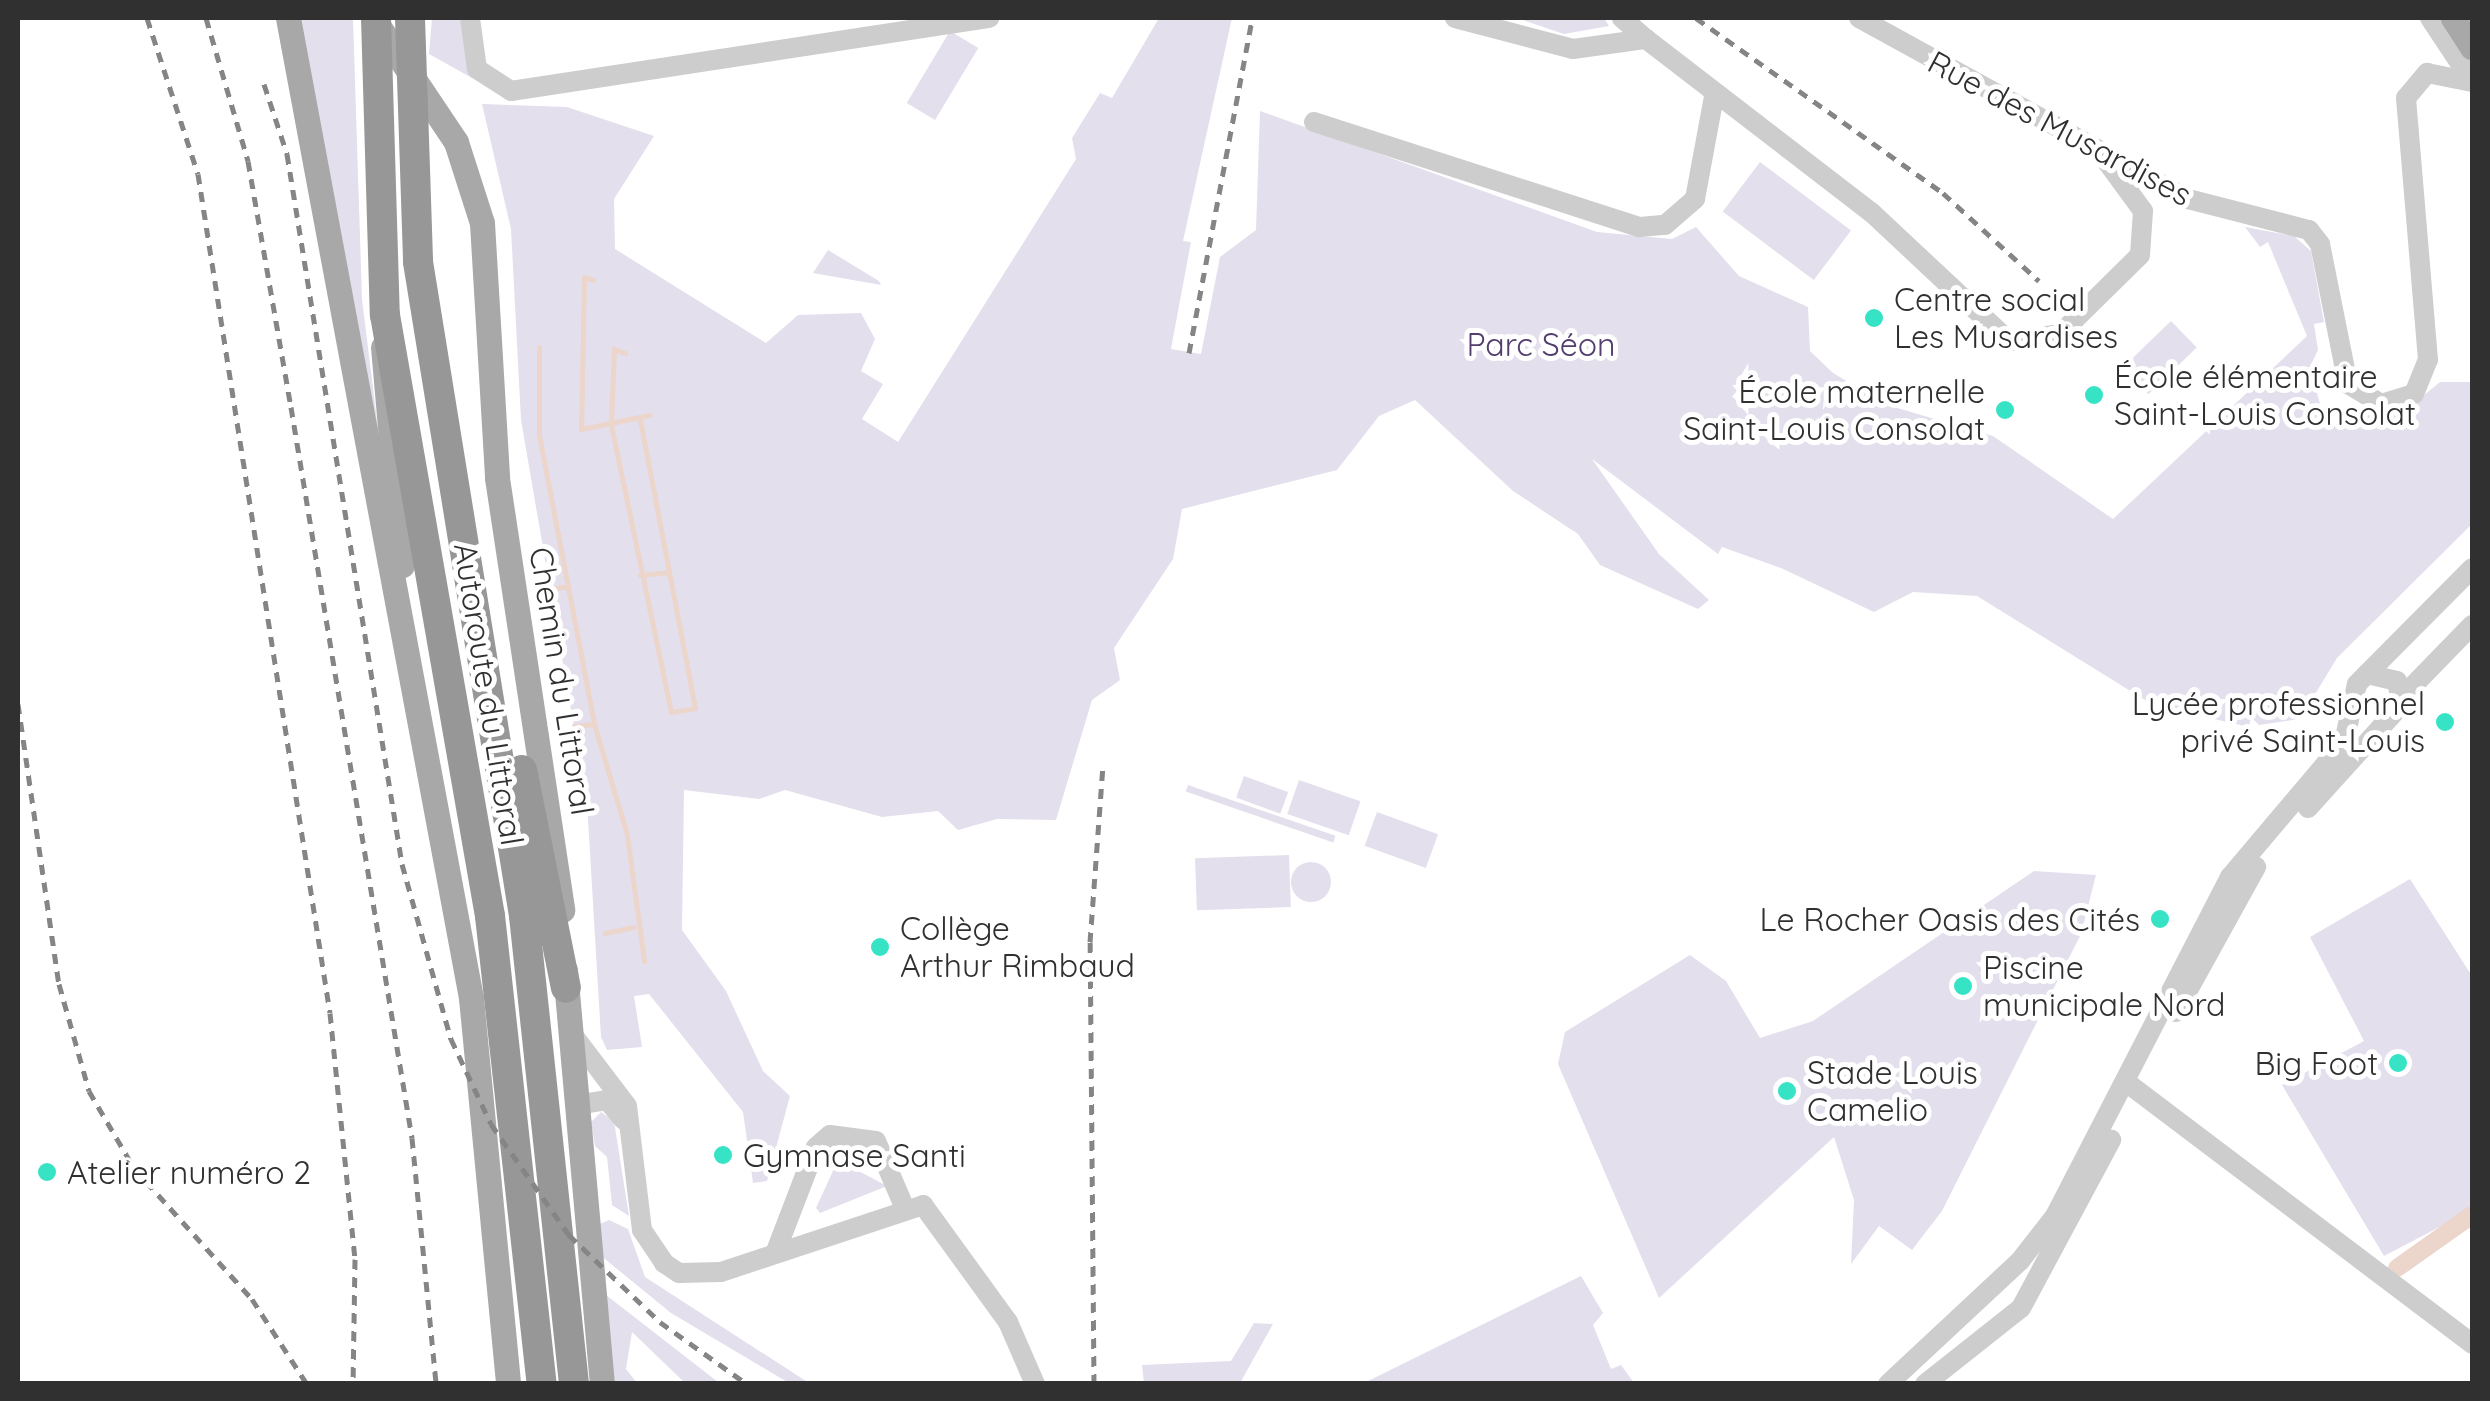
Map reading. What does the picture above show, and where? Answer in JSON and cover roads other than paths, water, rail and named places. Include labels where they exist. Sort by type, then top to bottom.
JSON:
[{"type":"highway","name":"Autoroute du Littoral","points":[[374,18],[385,315],[493,933],[542,1384]]},
{"type":"highway","name":"Autoroute du Littoral","points":[[410,18],[408,100],[418,262],[533,984],[574,1384]]},
{"type":"highway","points":[[467,568],[496,634],[566,988]]},
{"type":"main road","points":[[288,18],[364,457],[407,620]]},
{"type":"main road","name":"Chemin du Littoral","points":[[374,18],[456,142],[482,223],[496,478],[558,864],[568,1029],[602,1384]]},
{"type":"main road","points":[[2454,18],[2472,47]]},
{"type":"main road","points":[[385,315],[380,384],[407,620],[471,998],[508,1384]]},
{"type":"street","points":[[470,18],[477,68],[511,91],[989,18]]},
{"type":"street","points":[[1455,18],[1573,48],[1646,39]]},
{"type":"street","points":[[1622,18],[1714,96],[1871,212],[2009,341],[2060,334],[2140,255],[2143,212],[2096,148]]},
{"type":"street","name":"Rue des Musardises","points":[[1859,18],[2188,200],[2316,235],[2348,384],[2392,404],[2414,394],[2428,360],[2404,107],[2426,73],[2472,82]]},
{"type":"street","points":[[2430,18],[2472,82]]},
{"type":"street","points":[[1314,122],[1640,227],[1665,225],[1696,200],[1714,96]]},
{"type":"street","points":[[1925,1384],[2002,1324],[2048,1270],[2230,877],[2336,754],[2368,674],[2472,568]]},
{"type":"street","points":[[1888,1384],[1980,1298],[2054,1216],[2244,881],[2388,718],[2402,696],[2472,625]]},
{"type":"street","points":[[2368,674],[2391,676],[2402,696]]},
{"type":"street","points":[[2354,701],[2367,718],[2388,718]]},
{"type":"street","points":[[568,1029],[624,1099],[642,1230],[664,1263],[702,1275],[902,1204],[930,1210],[1008,1322],[1035,1384]]},
{"type":"street","points":[[2131,1085],[2472,1344]]},
{"type":"street","points":[[576,1105],[613,1104],[631,1135]]},
{"type":"street","points":[[776,1251],[816,1147],[830,1135],[876,1141],[902,1204]]},
{"type":"street","points":[[1980,1298],[2007,1301],[2002,1324]]},
{"type":"street","points":[[1980,1298],[2002,1324]]},
{"type":"waterway","points":[[593,280],[584,277],[581,429],[650,415]]},
{"type":"waterway","points":[[539,347],[539,435],[594,724],[627,835],[644,961]]},
{"type":"waterway","points":[[625,353],[614,349],[611,425],[671,712],[695,708],[640,420]]},
{"type":"waterway","points":[[640,575],[667,572]]},
{"type":"waterway","points":[[550,589],[568,586]]},
{"type":"waterway","points":[[574,726],[594,724]]},
{"type":"waterway","points":[[605,933],[633,927]]},
{"type":"waterway","points":[[2397,1268],[2472,1215]]},
{"type":"railway","points":[[147,18],[198,174],[330,1013],[355,1259],[353,1384]]},
{"type":"railway","points":[[206,18],[248,161],[291,407],[412,1138],[436,1384]]},
{"type":"railway","points":[[1189,353],[1252,18]]},
{"type":"railway","points":[[1696,18],[1943,193],[2039,281]]},
{"type":"railway","points":[[264,84],[287,154],[402,864],[451,1039],[491,1124],[569,1235],[660,1322],[747,1384]]},
{"type":"railway","points":[[18,704],[59,984],[89,1091],[134,1168],[252,1299],[307,1384]]},
{"type":"railway","points":[[1094,1384],[1090,942],[1103,766]]},
{"type":"place","name":"Centre social Les Musardises","points":[[1874,318]]},
{"type":"place","name":"École élémentaire Saint-Louis Consolat","points":[[2094,395]]},
{"type":"place","name":"École maternelle Saint-Louis Consolat","points":[[2005,410]]},
{"type":"place","name":"Lycée professionnel privé Saint-Louis","points":[[2445,722]]},
{"type":"place","name":"Le Rocher Oasis des Cités","points":[[2160,919]]},
{"type":"place","name":"Collège Arthur Rimbaud","points":[[880,947]]},
{"type":"place","name":"Piscine municipale Nord","points":[[1963,986]]},
{"type":"place","name":"Big Foot","points":[[2398,1063]]},
{"type":"place","name":"Stade Louis Camelio","points":[[1787,1091]]},
{"type":"place","name":"Gymnase Santi","points":[[723,1155]]},
{"type":"place","name":"Atelier numéro 2","points":[[47,1172]]},
{"type":"park label","name":"Parc Séon","points":[[1541,344]]}]
